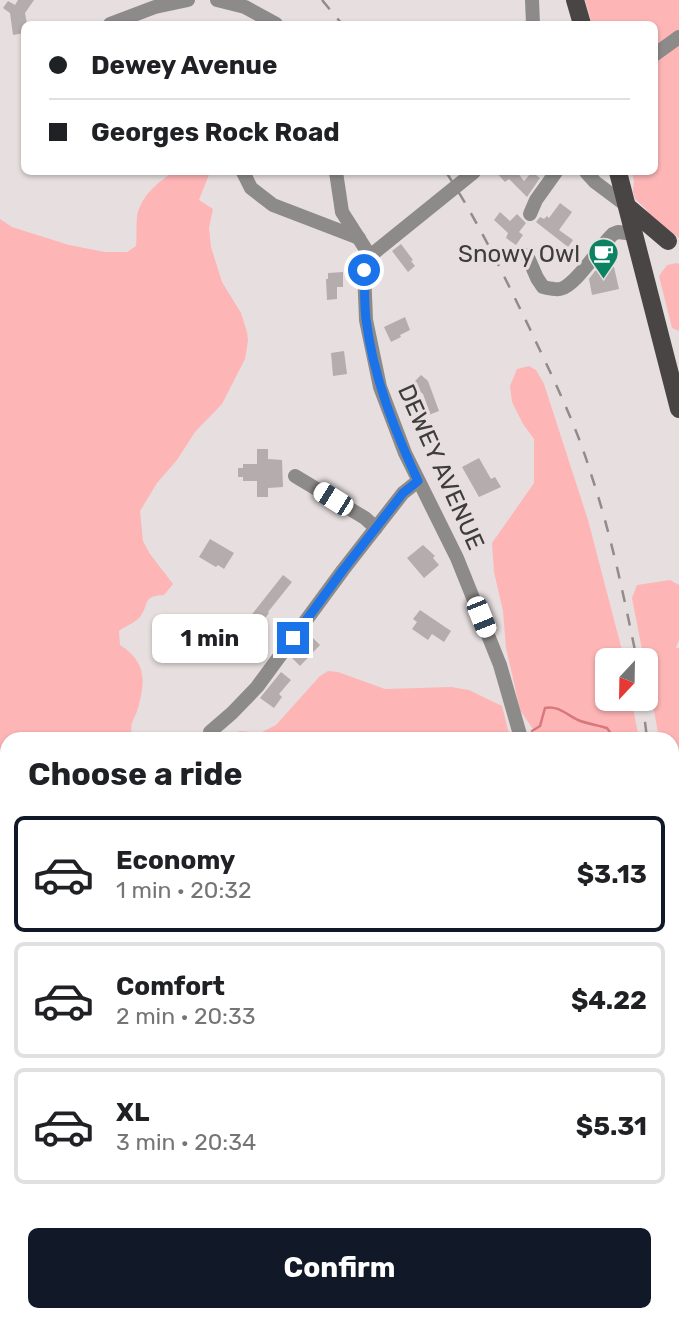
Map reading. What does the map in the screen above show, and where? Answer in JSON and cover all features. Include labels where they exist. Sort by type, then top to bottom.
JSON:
[{"type":"main road","points":[[575,0],[581,21]]},
{"type":"main road","points":[[619,175],[679,409]]},
{"type":"main road","points":[[627,206],[673,245]]},
{"type":"main road","points":[[635,234],[648,235],[673,245]]},
{"type":"street","points":[[118,21],[155,7],[188,0]]},
{"type":"street","points":[[217,0],[245,7],[271,21]]},
{"type":"street","points":[[532,0],[533,21]]},
{"type":"street","points":[[658,52],[679,37]]},
{"type":"street","points":[[244,175],[251,188],[273,205],[359,238]]},
{"type":"street","points":[[336,175],[342,212],[370,256],[470,175]]},
{"type":"street","points":[[530,214],[536,200],[554,175]]},
{"type":"street","points":[[589,175],[627,206]]},
{"type":"street","points":[[527,255],[543,287],[559,290],[580,273],[613,234],[635,234]]},
{"type":"street","name":"DEWEY AVENUE","points":[[370,256],[364,270],[366,320],[380,387],[405,453],[457,558],[500,665],[519,732]]},
{"type":"street","points":[[295,476],[376,528]]},
{"type":"street","points":[[210,732],[257,687],[403,493],[418,481]]},
{"type":"shaded area","points":[[585,0],[679,0],[679,238],[650,216],[635,199],[633,191],[633,175],[658,175],[658,21],[591,21]]},
{"type":"shaded area","points":[[169,175],[209,175],[199,200],[213,209],[209,228],[211,247],[222,282],[241,313],[247,332],[245,359],[222,404],[195,432],[140,511],[143,541],[173,584],[164,595],[149,599],[140,617],[119,631],[120,645],[135,658],[142,672],[141,698],[132,732],[0,732],[0,219],[12,227],[69,245],[105,252],[127,252],[136,246],[137,216],[142,202],[156,185]]},
{"type":"shaded area","points":[[677,263],[679,331],[672,328],[659,276],[667,265]]},
{"type":"shaded area","points":[[529,366],[536,370],[544,384],[588,520],[621,648],[595,648],[595,711],[634,711],[638,732],[535,732],[520,710],[506,648],[492,543],[534,483],[534,439],[512,402],[510,386],[517,369]]},
{"type":"shaded area","points":[[670,580],[679,585],[679,639],[676,648],[679,648],[679,732],[658,732],[654,711],[658,711],[658,648],[642,648],[632,598],[637,585]]},
{"type":"shaded area","points":[[328,671],[338,672],[385,689],[451,687],[469,690],[502,706],[508,732],[262,732],[276,725],[320,676]]},
{"type":"building","points":[[18,0],[34,0],[25,13],[26,21],[21,21],[21,34],[13,35],[10,13],[3,8],[8,1],[15,5]]},
{"type":"building","points":[[499,175],[519,175],[524,181],[529,175],[540,178],[527,197],[509,179],[505,182]]},
{"type":"building","points":[[560,203],[572,212],[559,230],[573,240],[568,247],[536,222],[540,217],[549,218]]},
{"type":"building","points":[[500,212],[510,221],[517,214],[526,223],[519,232],[523,235],[516,245],[506,238],[508,233],[494,220]]},
{"type":"building","points":[[401,244],[415,266],[408,272],[392,251]]},
{"type":"building","name":"Snowy Owl","points":[[614,267],[619,289],[592,295],[589,279],[595,271]]},
{"type":"building","points":[[343,272],[343,287],[337,287],[337,299],[327,300],[328,273]]},
{"type":"building","points":[[405,317],[410,330],[391,342],[384,327]]},
{"type":"building","points":[[344,351],[347,374],[333,376],[331,353]]},
{"type":"building","points":[[421,375],[428,381],[439,411],[426,416],[422,406],[427,405],[423,394],[412,384]]},
{"type":"building","points":[[257,449],[268,449],[268,459],[282,460],[283,487],[268,488],[268,497],[257,497],[257,481],[243,481],[243,477],[238,477],[238,468],[243,468],[243,464],[257,464]]},
{"type":"building","points":[[479,458],[491,479],[495,477],[501,487],[479,497],[462,467]]},
{"type":"building","points":[[210,539],[234,553],[224,569],[199,557]]},
{"type":"building","points":[[423,545],[435,556],[433,558],[439,565],[424,578],[407,558]]},
{"type":"building","points":[[283,575],[292,582],[259,626],[249,618]]},
{"type":"building","points":[[420,610],[451,631],[444,642],[432,634],[428,640],[412,629],[417,622],[413,619]]},
{"type":"building","points":[[311,636],[320,645],[300,666],[292,658]]},
{"type":"building","points":[[281,672],[291,680],[279,694],[282,697],[274,708],[260,698]]},
{"type":"waterway","points":[[532,731],[540,726],[545,708],[550,707],[581,721],[607,728],[610,732]]},
{"type":"railway","points":[[322,0],[340,21]]},
{"type":"railway","points":[[448,175],[500,268],[578,437],[611,543],[634,648]]},
{"type":"railway","points":[[644,711],[646,732]]},
{"type":"place","name":"Snowy Owl","points":[[603,281]]},
{"type":"route","points":[[293,638],[403,493],[418,481],[380,387],[366,320],[364,270]]}]
